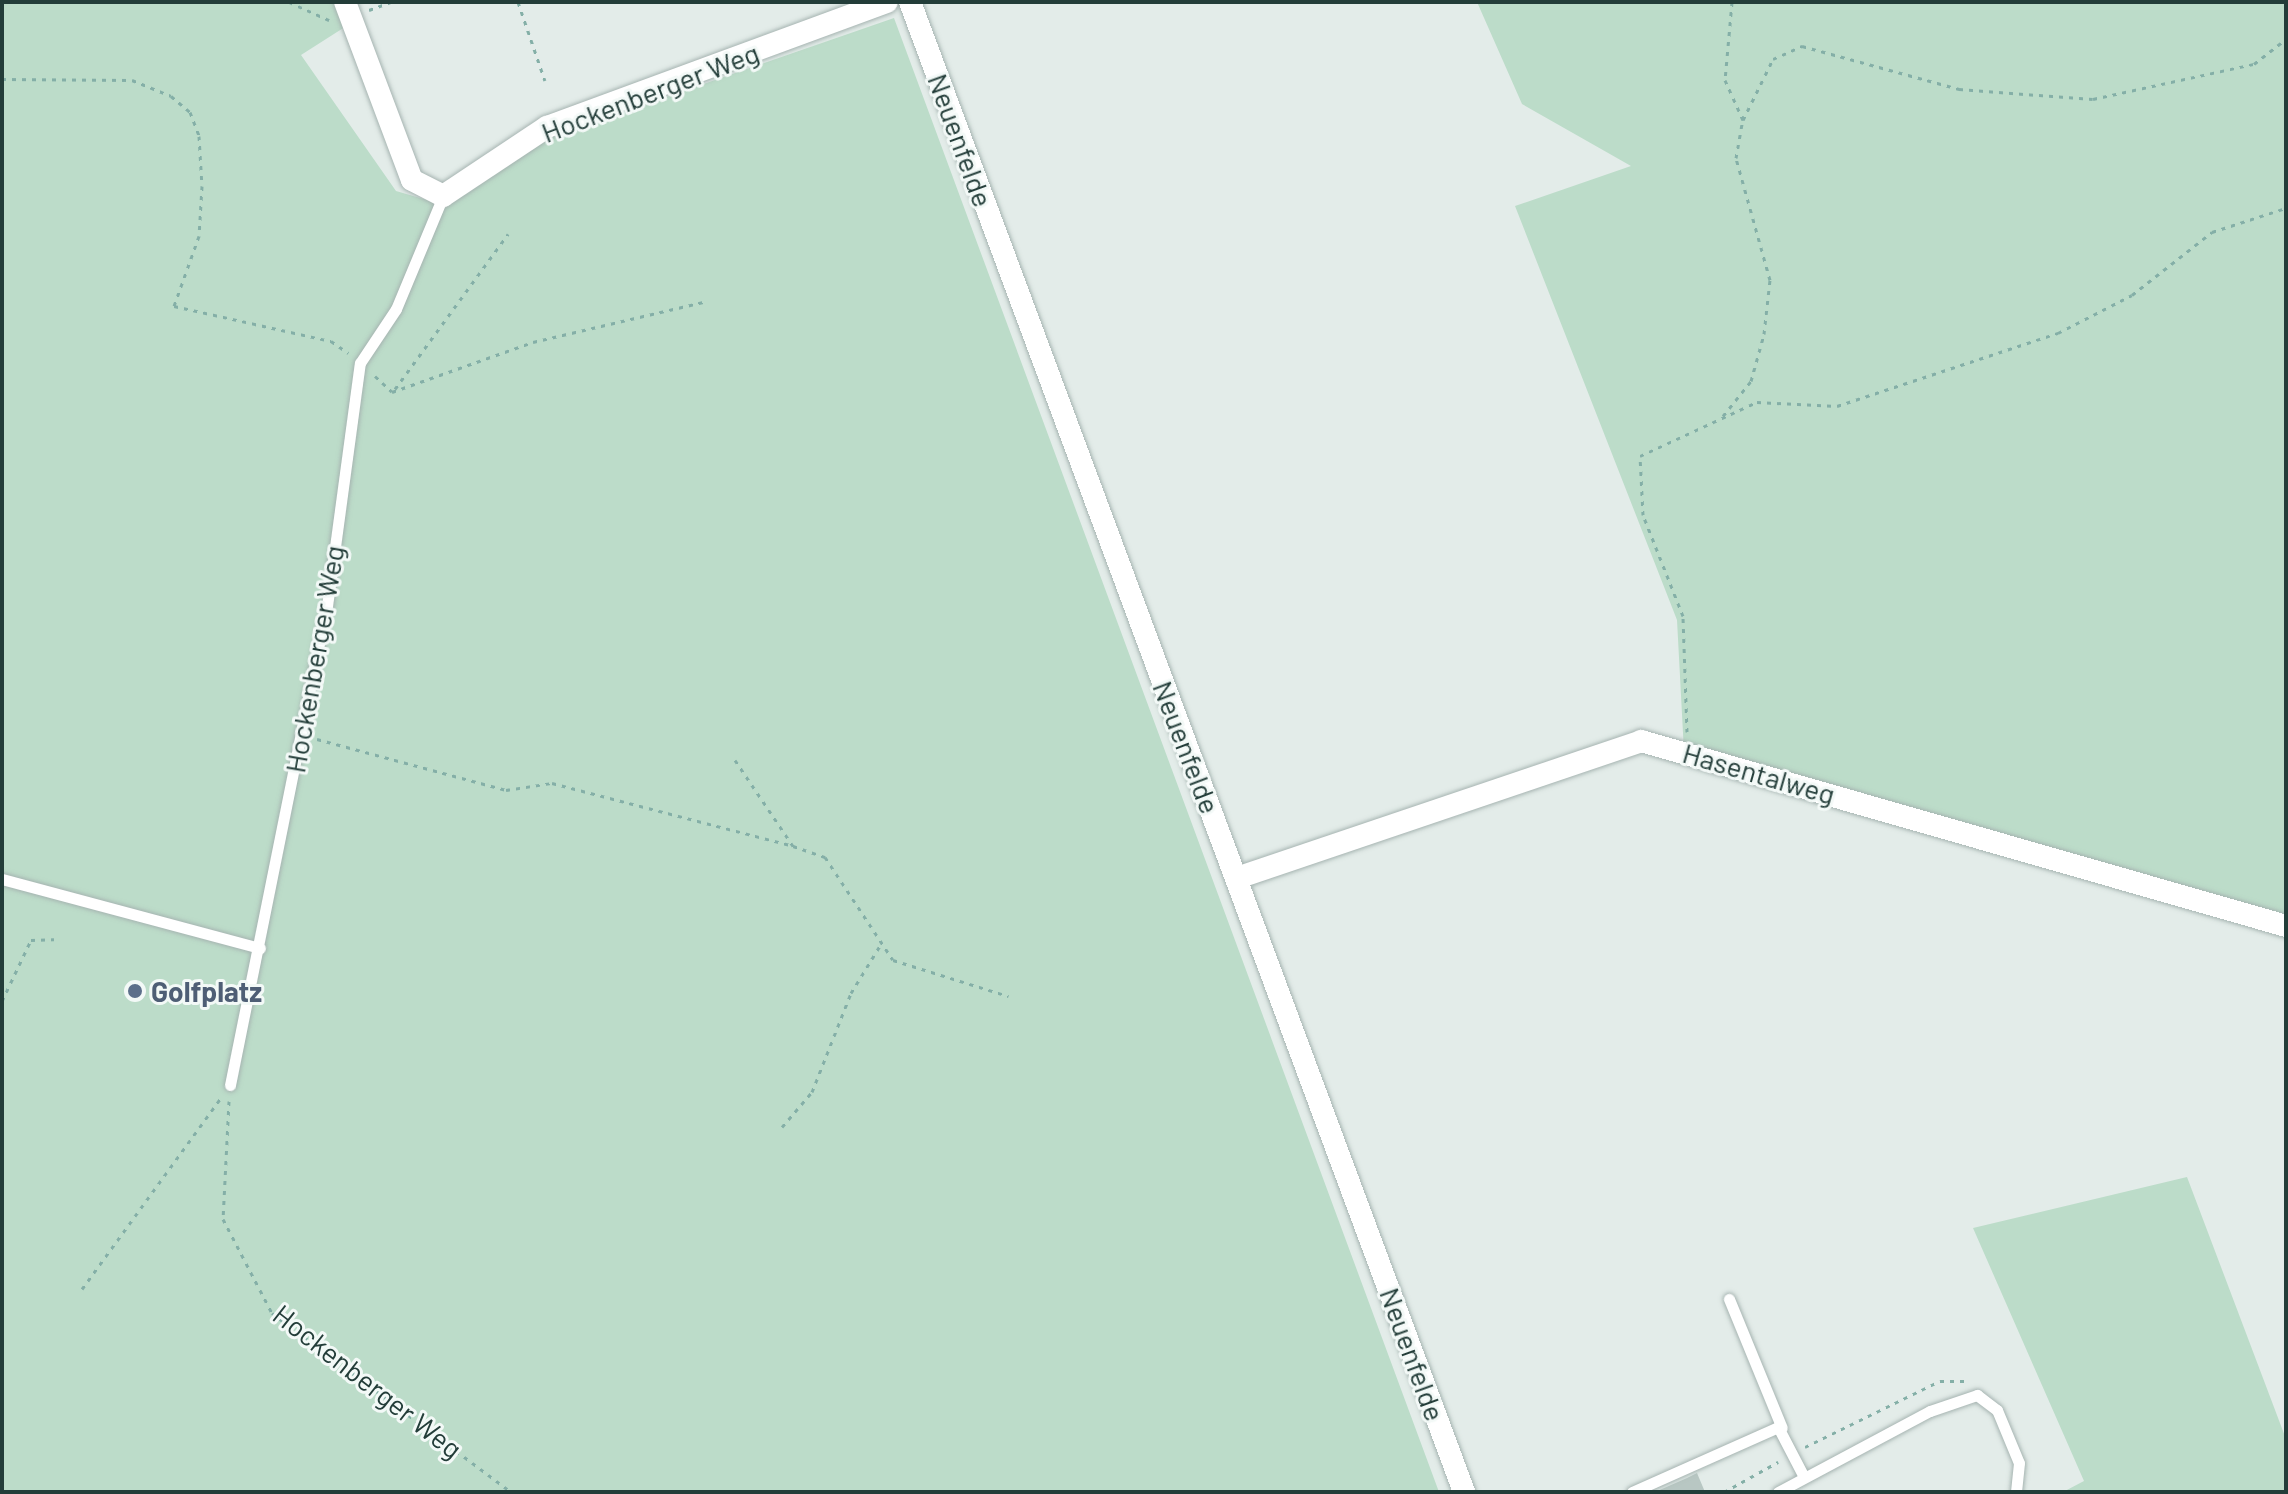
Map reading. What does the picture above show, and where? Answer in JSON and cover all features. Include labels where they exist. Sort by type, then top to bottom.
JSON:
[{"type":"street","points":[[345,2],[412,180],[443,196]]},
{"type":"street","name":"Hockenberger Weg","points":[[443,196],[547,127],[887,2]]},
{"type":"street","name":"Neuenfelde","points":[[910,2],[1464,1492]]},
{"type":"street","name":"Hasentalweg","points":[[1237,878],[1641,741],[2286,926]]},
{"type":"lane","name":"Hockenberger Weg","points":[[230,1085],[301,738],[360,363],[396,309],[443,196]]},
{"type":"lane","points":[[2,879],[260,948]]},
{"type":"lane","points":[[1729,1299],[1804,1477]]},
{"type":"lane","points":[[1778,1492],[1930,1411],[1977,1395],[1997,1410],[2019,1463],[2016,1492]]},
{"type":"lane","points":[[1636,1491],[1782,1428]]},
{"type":"path","points":[[289,2],[356,29]]},
{"type":"path","points":[[518,2],[545,81]]},
{"type":"path","points":[[1732,2],[1725,80],[1743,120]]},
{"type":"path","points":[[1687,752],[1683,616],[1643,515],[1640,456],[1723,416],[1751,381],[1764,334],[1770,280],[1736,158],[1743,120],[1773,59],[1802,46],[1959,89],[2044,101],[2093,99],[2254,64],[2286,39]]},
{"type":"path","points":[[2,79],[132,80],[171,96],[190,112],[199,136],[202,186],[199,236],[174,306],[331,341],[392,392]]},
{"type":"path","points":[[1695,428],[1757,402],[1837,406],[2058,333],[2132,295],[2212,232],[2286,208]]},
{"type":"path","points":[[392,392],[508,234]]},
{"type":"path","points":[[392,392],[533,342],[704,302]]},
{"type":"path","points":[[301,738],[506,790],[552,783],[825,857],[893,960],[1008,996]]},
{"type":"path","points":[[735,760],[793,846]]},
{"type":"path","points":[[2,1001],[31,940],[54,939]]},
{"type":"path","points":[[782,1127],[812,1092],[851,993],[881,944]]},
{"type":"path","points":[[82,1289],[230,1085]]},
{"type":"path","name":"Hockenberger Weg","points":[[230,1085],[223,1219],[272,1313],[511,1492]]},
{"type":"path","points":[[1724,1492],[1794,1453]]},
{"type":"green space","points":[[2,2],[352,2],[359,18],[301,55],[396,191],[444,205],[554,136],[894,18],[1439,1492],[2,1492]]},
{"type":"green space","points":[[1477,2],[2286,2],[2286,916],[1684,752],[1677,620],[1515,206],[1631,166],[1522,104]]},
{"type":"green space","points":[[2187,1177],[2286,1439],[2286,1492],[2063,1492],[2084,1481],[1973,1228]]},
{"type":"building","points":[[1697,1473],[1705,1492],[1655,1492],[1687,1478]]},
{"type":"place","name":"Golfplatz","points":[[135,991]]}]
